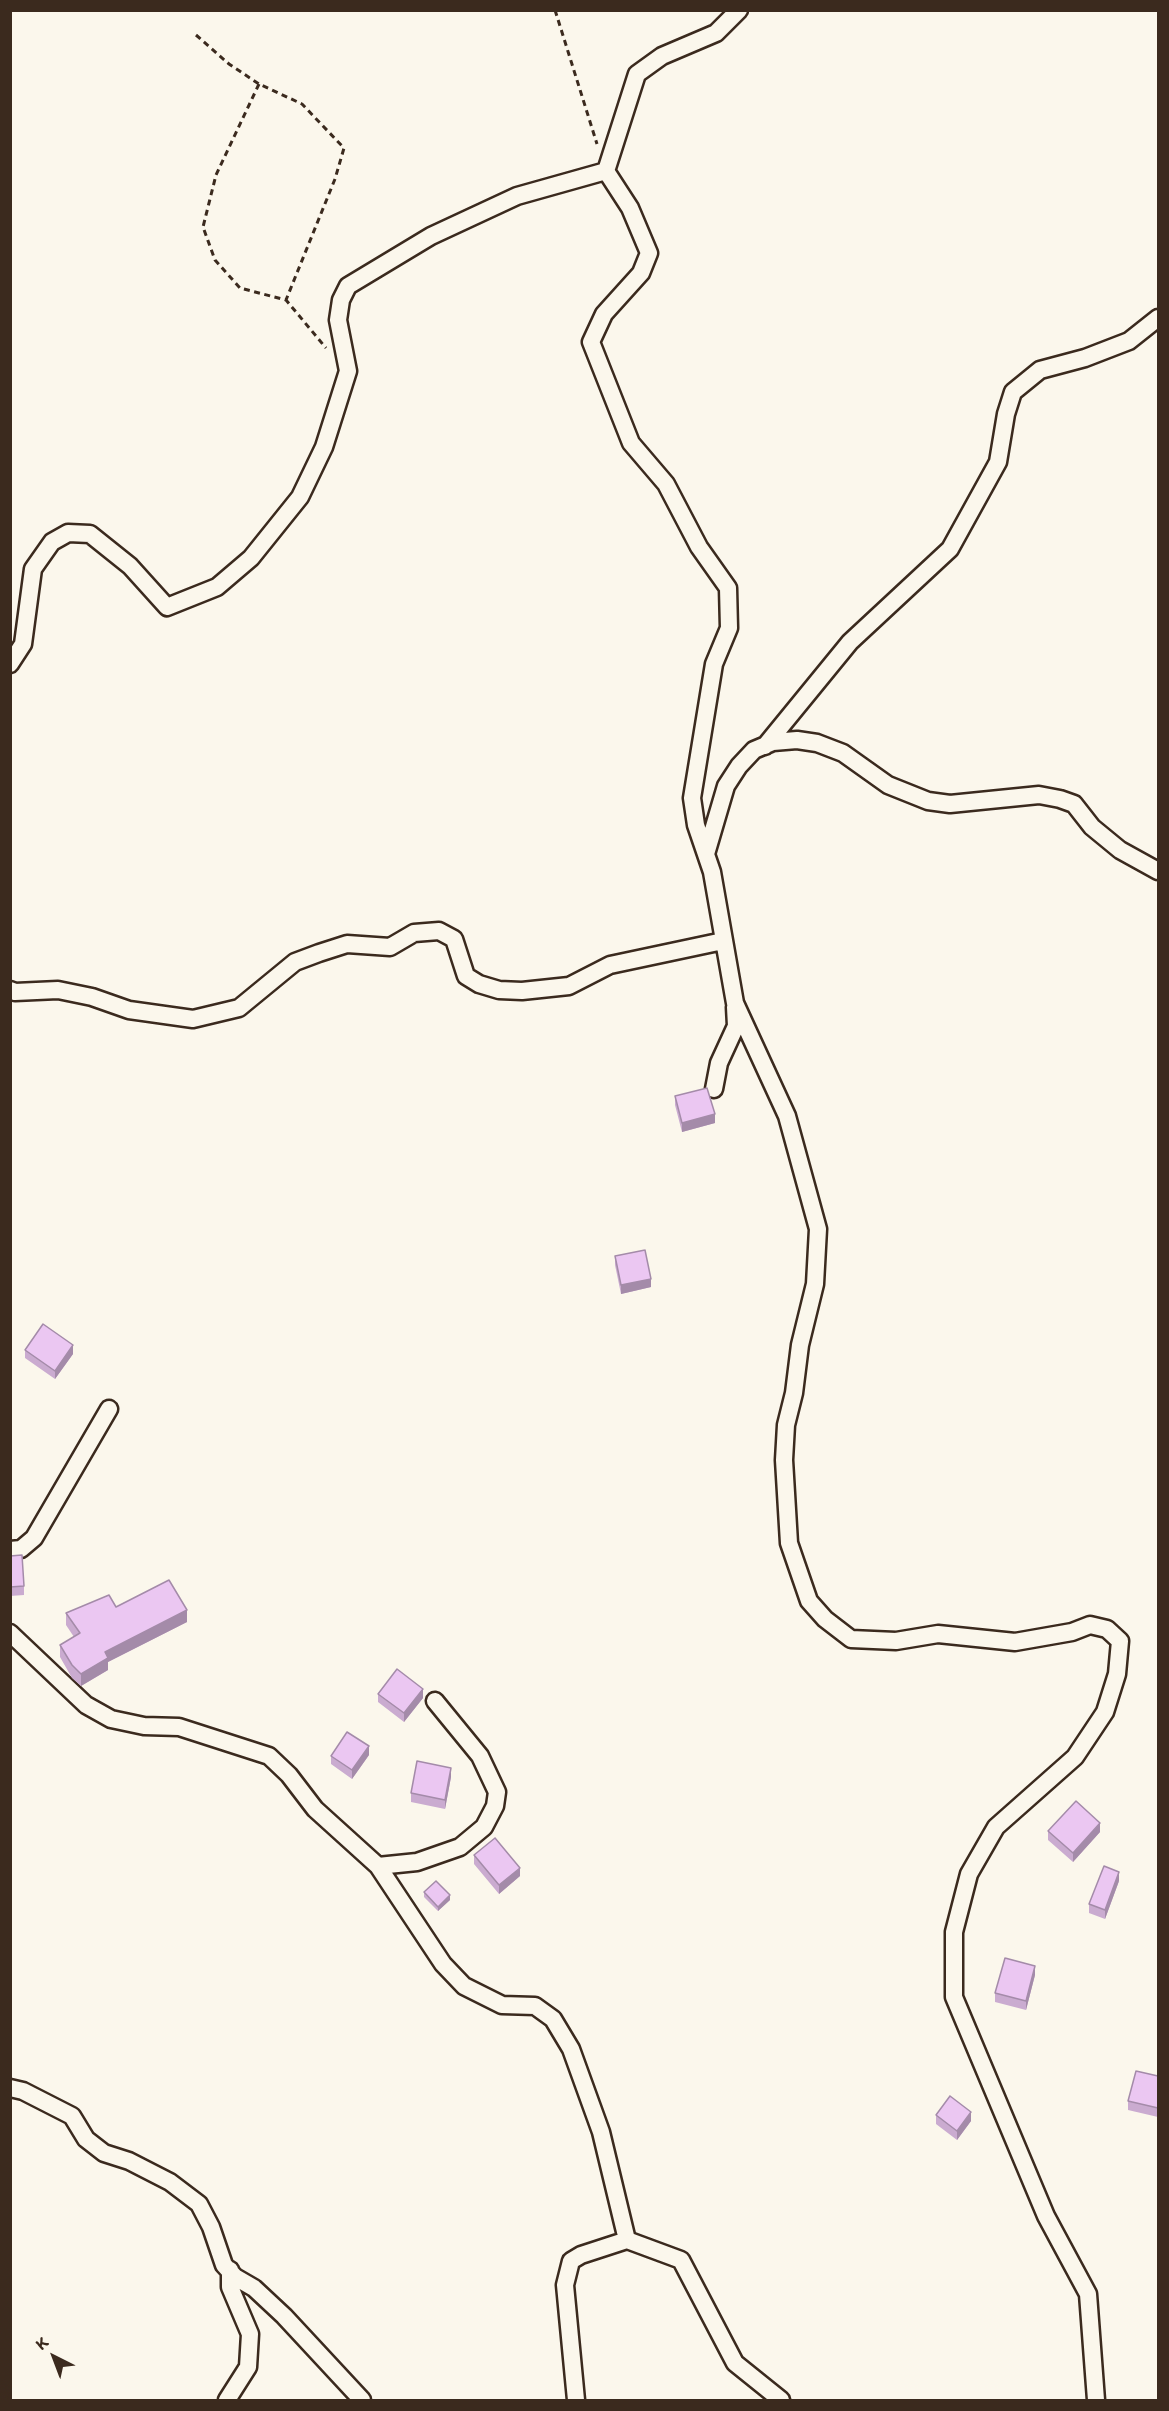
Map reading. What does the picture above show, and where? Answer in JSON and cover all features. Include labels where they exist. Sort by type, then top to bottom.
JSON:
[{"type":"street","points":[[606,171],[637,74],[662,56],[716,33],[739,10]]},
{"type":"street","points":[[10,664],[23,644],[33,569],[52,542],[68,533],[90,534],[130,566],[166,607],[217,587],[251,558],[300,497],[324,447],[348,371],[338,320],[341,300],[348,286],[431,236],[517,196],[606,171]]},
{"type":"street","points":[[606,171],[630,208],[649,253],[641,273],[604,314],[591,342],[631,443],[666,484],[699,547],[728,588],[729,628],[714,664],[692,798],[696,825],[712,872],[735,1003],[736,1026],[719,1063],[714,1089]]},
{"type":"street","points":[[765,746],[850,642],[950,549],[998,462],[1006,414],[1013,392],[1040,370],[1085,358],[1129,341],[1158,318]]},
{"type":"street","points":[[706,855],[726,786],[739,766],[754,750],[773,742],[796,740],[817,742],[843,753],[888,785],[928,801],[950,804],[1039,795],[1074,804],[1092,827],[1120,850],[1158,872]]},
{"type":"street","points":[[10,990],[15,992],[58,990],[92,997],[129,1010],[193,1019],[239,1008],[295,962],[347,944],[390,947],[414,933],[439,931],[453,939],[466,976],[479,984],[499,990],[522,991],[569,986],[610,965],[723,941]]},
{"type":"street","points":[[735,1003],[787,1116],[818,1229],[815,1284],[800,1346],[794,1393],[786,1425],[784,1460],[789,1543],[809,1601],[825,1618],[851,1639],[896,1641],[938,1634],[1015,1642],[1072,1632],[1090,1625],[1107,1629],[1120,1641],[1117,1674],[1105,1712],[1075,1757],[996,1827],[969,1874],[954,1932],[954,1997],[1046,2216],[1088,2294],[1096,2400]]},
{"type":"street","points":[[10,1551],[21,1549],[34,1538],[109,1409]]},
{"type":"street","points":[[10,1632],[86,1705],[111,1719],[144,1726],[179,1727],[269,1756],[289,1775],[315,1809],[378,1866],[443,1964],[464,1986],[502,2005],[535,2006],[552,2019],[571,2049],[601,2132],[627,2240]]},
{"type":"street","points":[[378,1866],[417,1862],[460,1847],[484,1827],[495,1806],[497,1792],[480,1756],[435,1701]]},
{"type":"street","points":[[10,2088],[23,2091],[72,2116],[86,2139],[104,2153],[129,2161],[170,2182],[199,2204],[212,2227],[224,2265],[254,2288],[284,2316],[362,2400]]},
{"type":"street","points":[[576,2400],[564,2285],[571,2261],[580,2255],[627,2240],[681,2260],[735,2363],[781,2400]]},
{"type":"street","points":[[227,2400],[248,2367],[250,2334],[230,2287],[230,2270]]},
{"type":"path","points":[[555,10],[606,171]]},
{"type":"path","points":[[196,35],[259,84],[302,104],[344,148],[335,179],[286,300]]},
{"type":"path","points":[[259,84],[216,175],[203,227],[215,260],[240,288],[286,300],[348,371]]},
{"type":"building","points":[[707,1088],[715,1114],[682,1123],[675,1096]]},
{"type":"building","points":[[645,1250],[651,1279],[621,1285],[615,1256]]},
{"type":"building","points":[[43,1324],[73,1345],[55,1371],[25,1350]]},
{"type":"building","points":[[22,1555],[24,1586],[10,1587],[10,1556]]},
{"type":"building","points":[[169,1580],[187,1610],[105,1652],[108,1658],[81,1674],[72,1665],[60,1645],[80,1633],[66,1613],[109,1595],[116,1607]]},
{"type":"building","points":[[397,1669],[423,1689],[404,1713],[378,1694]]},
{"type":"building","points":[[347,1732],[369,1746],[352,1770],[331,1756]]},
{"type":"building","points":[[417,1761],[451,1768],[445,1800],[411,1793]]},
{"type":"building","points":[[1076,1801],[1100,1823],[1073,1853],[1048,1831]]},
{"type":"building","points":[[495,1838],[520,1868],[499,1885],[474,1855]]},
{"type":"building","points":[[1104,1866],[1119,1872],[1105,1910],[1089,1904]]},
{"type":"building","points":[[436,1881],[450,1895],[438,1907],[424,1892]]},
{"type":"building","points":[[1005,1958],[1035,1966],[1026,2001],[995,1993]]},
{"type":"building","points":[[1136,2071],[1158,2076],[1158,2108],[1128,2101]]},
{"type":"building","points":[[950,2096],[971,2112],[957,2131],[936,2115]]}]
